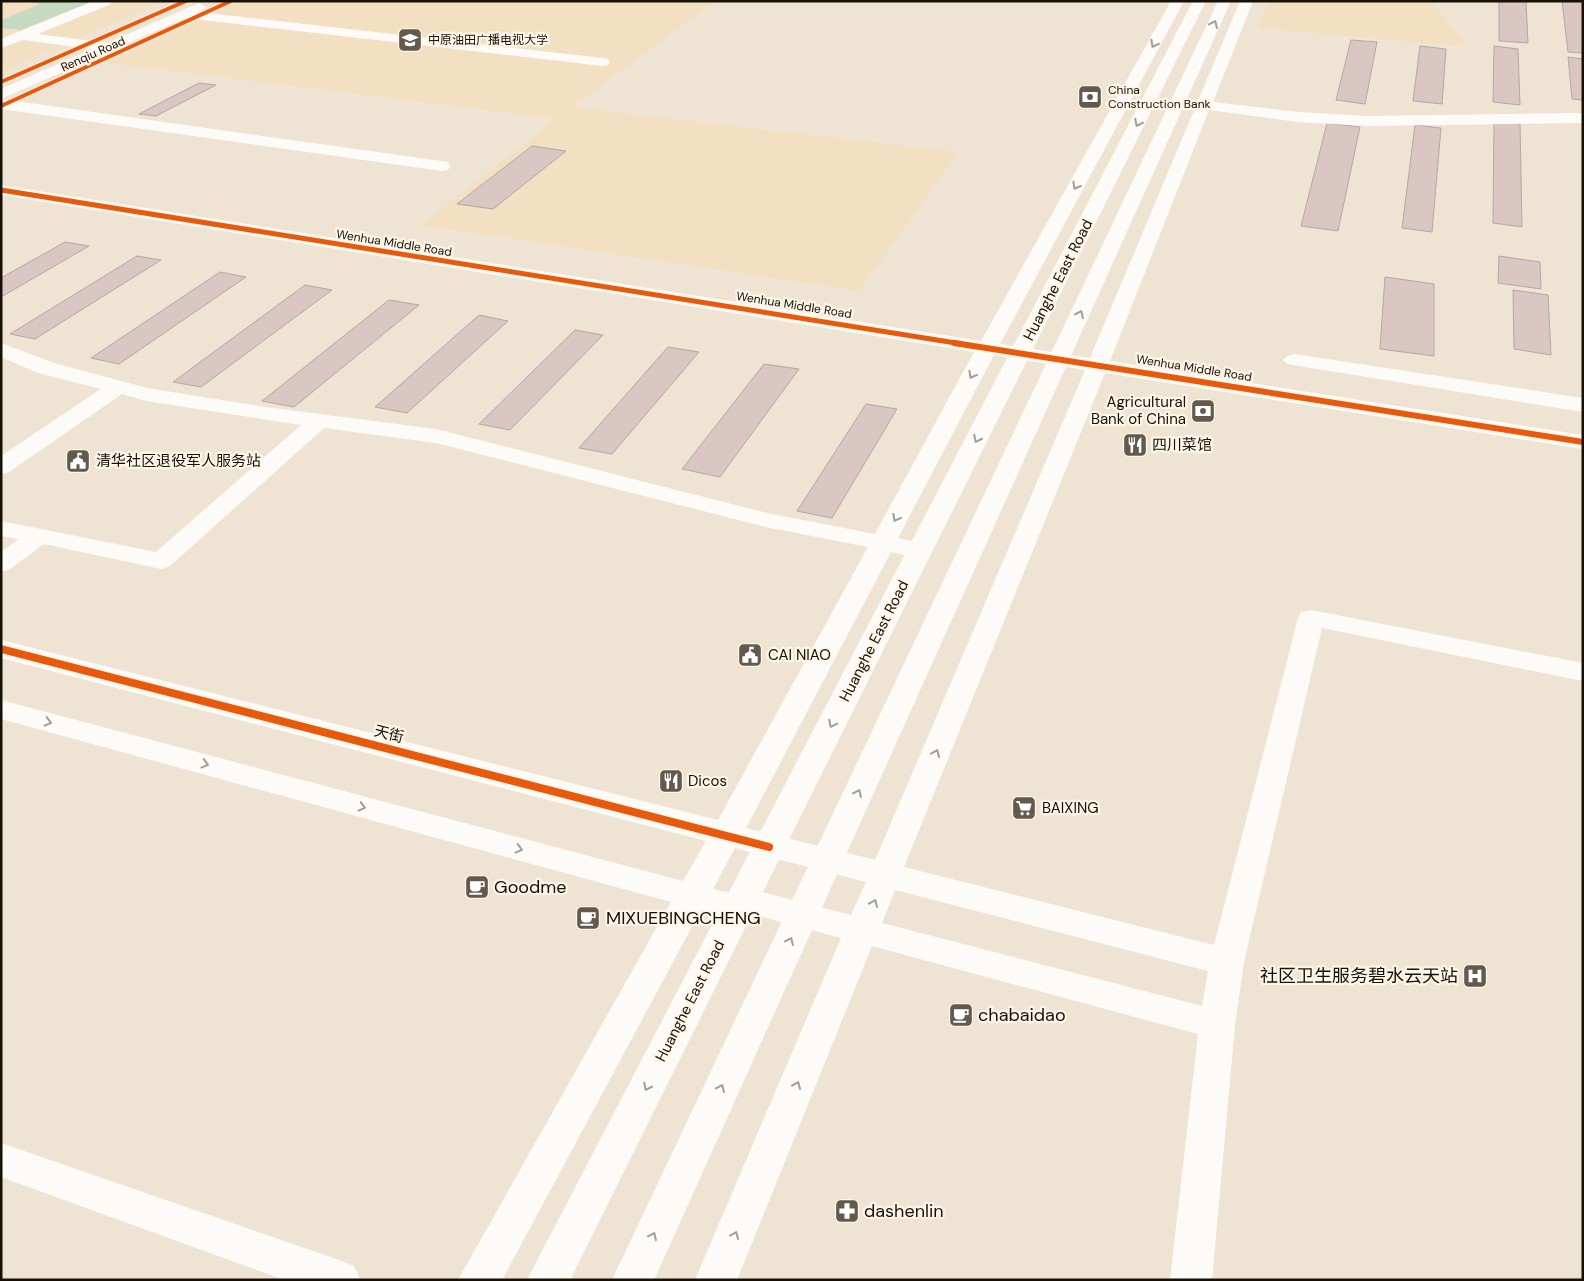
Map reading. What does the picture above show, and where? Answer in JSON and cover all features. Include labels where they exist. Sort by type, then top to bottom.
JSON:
[{"type":"street","points":[[1,44],[106,1]]},
{"type":"street","name":"Renqiu Road","points":[[1,95],[211,1]]},
{"type":"street","points":[[480,1280],[692,896],[990,342],[1178,1]]},
{"type":"street","name":"Huanghe East Road","points":[[548,1280],[1200,1]]},
{"type":"street","points":[[632,1280],[1225,1]]},
{"type":"street","points":[[716,1280],[1101,359],[1247,1]]},
{"type":"street","points":[[183,14],[603,62]]},
{"type":"street","points":[[1,33],[108,47]]},
{"type":"street","points":[[1,104],[442,166]]},
{"type":"street","points":[[1204,105],[1298,117],[1367,121],[1583,118]]},
{"type":"street","name":"Wenhua Middle Road","points":[[1,181],[990,342]]},
{"type":"street","name":"Wenhua Middle Road","points":[[1,190],[456,264],[1456,409],[1583,430]]},
{"type":"street","points":[[1,349],[46,368],[146,394],[319,421],[436,436],[766,520],[920,550]]},
{"type":"street","name":"Wenhua Middle Road","points":[[1101,359],[1583,442]]},
{"type":"street","points":[[1294,360],[1583,405]]},
{"type":"street","points":[[1456,385],[1456,409]]},
{"type":"street","points":[[1,467],[118,387]]},
{"type":"street","points":[[1,528],[161,561],[319,421]]},
{"type":"street","points":[[1,564],[39,536]]},
{"type":"street","points":[[1191,1280],[1218,1025],[1227,962],[1311,618],[1583,672]]},
{"type":"street","name":"天街","points":[[1,649],[769,847],[1227,962]]},
{"type":"street","points":[[1,709],[692,896],[802,914],[1218,1025]]},
{"type":"street","points":[[1,1160],[339,1280]]},
{"type":"shaded area","points":[[1,1],[165,1],[1,72]]},
{"type":"shaded area","points":[[241,1],[715,1],[573,107],[959,152],[859,291],[421,225],[556,119],[107,63]]},
{"type":"shaded area","points":[[1269,1],[1432,1],[1467,47],[1259,28]]},
{"type":"green space","points":[[23,1],[88,1],[88,3],[21,30],[1,28],[1,20],[41,4]]},
{"type":"building","points":[[1499,1],[1526,1],[1528,43],[1499,41]]},
{"type":"building","points":[[1562,1],[1583,1],[1583,53],[1568,52]]},
{"type":"building","points":[[1351,40],[1377,42],[1365,104],[1336,100]]},
{"type":"building","points":[[1420,46],[1446,49],[1442,104],[1413,101]]},
{"type":"building","points":[[1494,46],[1518,49],[1520,105],[1493,102]]},
{"type":"building","points":[[1568,57],[1583,59],[1583,100],[1572,99]]},
{"type":"building","points":[[199,83],[216,85],[156,116],[139,114]]},
{"type":"building","points":[[1494,121],[1520,124],[1522,227],[1493,223]]},
{"type":"building","points":[[1327,123],[1360,127],[1338,231],[1301,226]]},
{"type":"building","points":[[1415,125],[1441,128],[1432,232],[1402,228]]},
{"type":"building","points":[[532,146],[566,151],[493,209],[457,204]]},
{"type":"building","points":[[65,242],[89,246],[1,297],[1,278]]},
{"type":"building","points":[[137,256],[161,260],[35,339],[10,334]]},
{"type":"building","points":[[1499,256],[1540,262],[1541,289],[1498,283]]},
{"type":"building","points":[[220,272],[246,277],[119,364],[91,358]]},
{"type":"building","points":[[1385,277],[1434,284],[1434,356],[1380,349]]},
{"type":"building","points":[[305,285],[332,290],[201,387],[173,382]]},
{"type":"building","points":[[1513,290],[1548,295],[1551,355],[1514,349]]},
{"type":"building","points":[[389,300],[419,305],[294,407],[262,401]]},
{"type":"building","points":[[479,315],[508,321],[407,413],[375,407]]},
{"type":"building","points":[[575,330],[603,335],[510,430],[479,424]]},
{"type":"building","points":[[668,347],[699,352],[612,454],[579,448]]},
{"type":"building","points":[[764,364],[799,369],[720,477],[682,469]]},
{"type":"building","points":[[866,404],[897,409],[832,518],[797,511]]},
{"type":"cycle path","points":[[1,82],[186,1]]},
{"type":"cycle path","points":[[1,106],[231,1]]},
{"type":"cycle path","points":[[1,190],[456,264],[1583,442]]},
{"type":"cycle path","points":[[1,649],[769,847]]},
{"type":"place","name":"中原油田广播电视大学","points":[[410,40]]},
{"type":"place","name":"China Construction Bank","points":[[1090,97]]},
{"type":"place","name":"Agricultural Bank of China","points":[[1203,411]]},
{"type":"place","name":"四川菜馆","points":[[1135,445]]},
{"type":"place","name":"清华社区退役军人服务站","points":[[78,461]]},
{"type":"place","name":"CAI NIAO","points":[[750,655]]},
{"type":"place","name":"Dicos","points":[[671,781]]},
{"type":"place","name":"BAIXING","points":[[1024,808]]},
{"type":"place","name":"Goodme","points":[[477,887]]},
{"type":"place","name":"MIXUEBINGCHENG","points":[[588,918]]},
{"type":"place","name":"社区卫生服务碧水云天站","points":[[1475,976]]},
{"type":"place","name":"chabaidao","points":[[961,1015]]},
{"type":"place","name":"dashenlin","points":[[847,1211]]}]
